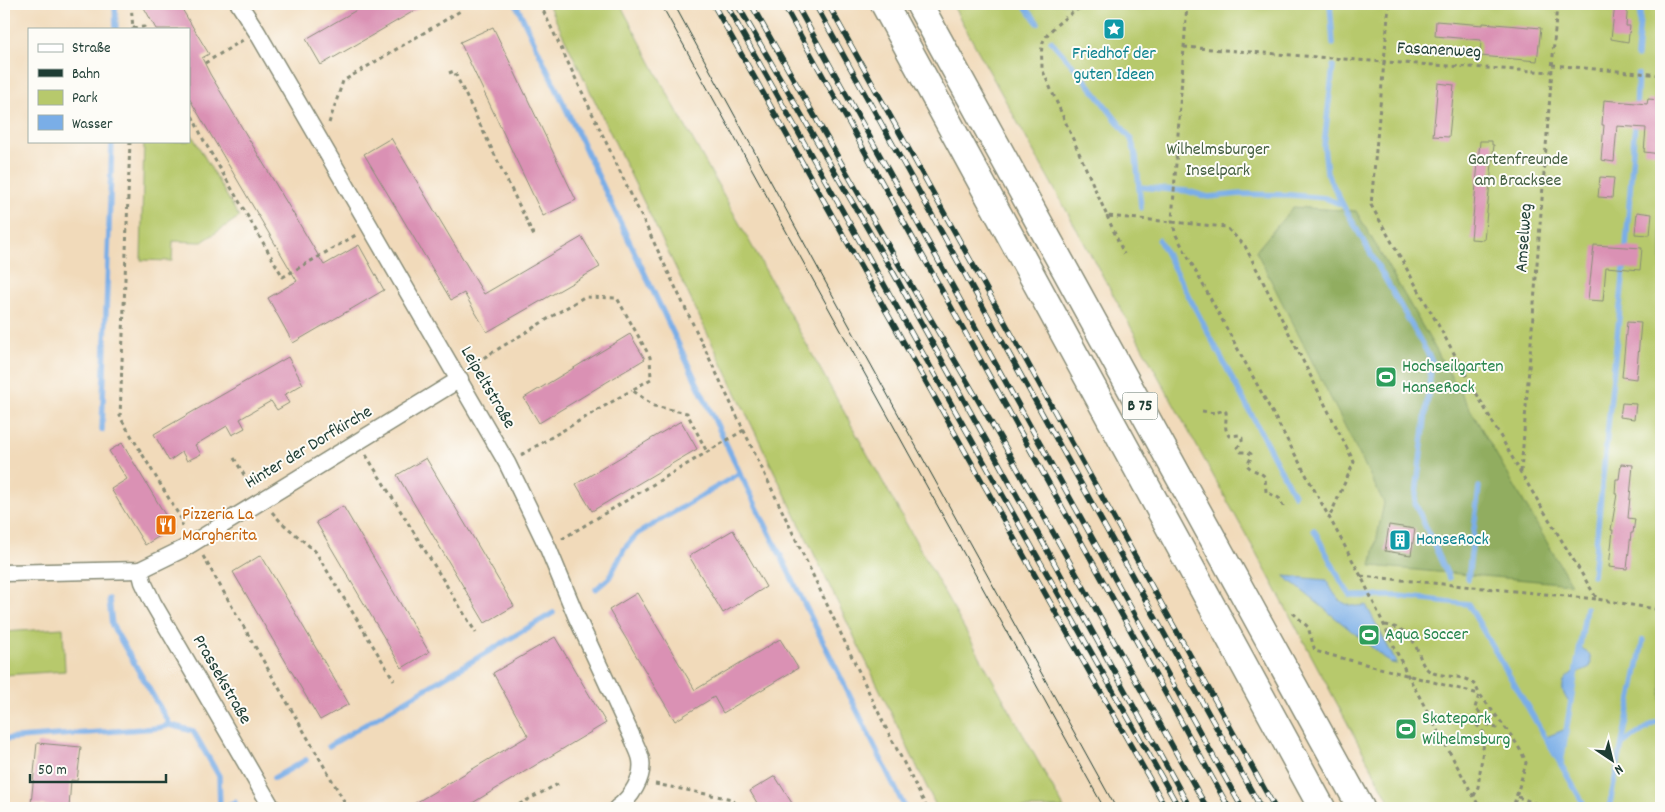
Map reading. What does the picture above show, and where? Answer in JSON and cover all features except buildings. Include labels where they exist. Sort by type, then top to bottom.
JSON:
[{"type":"highway","name":"B 75","points":[[884,4],[1322,808]]},
{"type":"highway","name":"B 75","points":[[920,4],[1361,808]]},
{"type":"street","name":"Leipeltstraße","points":[[238,4],[257,32],[369,228],[460,379],[507,463],[548,548],[577,618],[634,741],[641,761],[638,781],[626,802],[617,808]]},
{"type":"street","name":"Hinter der Dorfkirche","points":[[4,573],[140,570],[183,549],[460,379]]},
{"type":"street","name":"Prassekstraße","points":[[140,570],[143,582],[153,603],[272,808]]},
{"type":"path","points":[[131,4],[133,28]]},
{"type":"path","points":[[540,4],[884,726],[926,808]]},
{"type":"path","points":[[1086,4],[1052,29],[1045,39],[1042,44],[1042,69],[1124,254]]},
{"type":"path","points":[[1187,4],[1173,200],[1172,221],[1176,235],[1361,576],[1407,674],[1480,808]]},
{"type":"path","name":"Fasanenweg","points":[[1389,4],[1384,62],[1552,72]]},
{"type":"path","name":"Amselweg","points":[[1521,474],[1557,4]]},
{"type":"path","points":[[321,145],[344,81],[462,10]]},
{"type":"path","points":[[205,63],[257,32]]},
{"type":"path","points":[[1184,46],[1384,62],[1371,206],[1521,474],[1597,599]]},
{"type":"path","points":[[1552,65],[1661,75]]},
{"type":"path","points":[[449,73],[454,71],[534,236]]},
{"type":"path","points":[[190,111],[204,141],[283,277],[369,228]]},
{"type":"path","points":[[130,142],[120,417],[183,522],[177,539]]},
{"type":"path","points":[[1106,216],[1226,227],[1245,246],[1354,462],[1328,518]]},
{"type":"path","points":[[460,379],[469,366],[584,298],[617,298],[650,357],[651,379],[507,463]]},
{"type":"path","points":[[632,390],[654,406],[687,413],[707,452]]},
{"type":"path","points":[[1202,411],[1215,413],[1224,410],[1226,412],[1225,426],[1227,434],[1229,436],[1239,435],[1242,438],[1238,447],[1239,450],[1251,454],[1247,465],[1265,477],[1267,484],[1266,492],[1279,498],[1285,510]]},
{"type":"path","points":[[548,548],[744,430]]},
{"type":"path","points":[[358,441],[476,633]]},
{"type":"path","points":[[234,458],[249,485]]},
{"type":"path","points":[[262,500],[281,522],[315,551],[394,680]]},
{"type":"path","points":[[196,557],[204,555],[348,808]]},
{"type":"path","points":[[1361,576],[1597,599],[1661,610]]},
{"type":"path","points":[[1293,613],[1308,627],[1315,651],[1479,694]]},
{"type":"path","points":[[1384,625],[1396,627],[1408,635],[1415,645],[1420,660],[1429,671],[1470,681],[1479,690],[1479,694],[1491,708],[1525,758],[1526,763],[1518,797],[1513,808]]},
{"type":"path","points":[[1474,796],[1478,787],[1485,734],[1474,722],[1474,719],[1496,728],[1476,708],[1479,694]]},
{"type":"path","points":[[638,781],[732,799],[738,808]]},
{"type":"path","points":[[512,808],[560,783]]},
{"type":"path","points":[[1518,797],[1548,808]]},
{"type":"green space","points":[[548,4],[620,4],[672,102],[1064,808],[937,808]]},
{"type":"green space","name":"Wilhelmsburger Inselpark","points":[[952,4],[1661,4],[1661,808],[1393,808],[1266,571]]},
{"type":"green space","points":[[190,132],[239,217],[202,242],[173,241],[172,261],[141,260],[144,142],[190,142]]},
{"type":"green space","name":"Hochseilgarten HanseRock","points":[[1293,207],[1356,211],[1571,584],[1371,566],[1384,503],[1256,251]]},
{"type":"green space","points":[[63,628],[65,671],[4,675],[4,632]]},
{"type":"water","name":"Aqua Soccer","points":[[1284,576],[1327,580],[1333,592],[1341,601],[1352,606],[1366,605],[1397,664],[1391,663]]},
{"type":"water","points":[[1579,647],[1589,655],[1591,664],[1590,667],[1575,674],[1570,704],[1564,694],[1563,686],[1567,678],[1576,670]]},
{"type":"water","points":[[1566,729],[1561,763],[1546,737]]},
{"type":"waterway","points":[[115,4],[116,28]]},
{"type":"waterway","points":[[516,4],[740,473],[905,808]]},
{"type":"waterway","points":[[1023,4],[1038,23]]},
{"type":"waterway","points":[[1330,4],[1333,44]]},
{"type":"waterway","points":[[1637,56],[1641,4]]},
{"type":"waterway","points":[[1051,41],[1083,77],[1131,139],[1136,156],[1141,208]]},
{"type":"waterway","points":[[1333,66],[1324,146],[1327,173],[1343,205],[1432,361],[1415,503],[1449,578]]},
{"type":"waterway","points":[[1636,109],[1638,74]]},
{"type":"waterway","points":[[1593,575],[1626,248],[1635,121]]},
{"type":"waterway","points":[[102,430],[112,142]]},
{"type":"waterway","points":[[1139,187],[1187,191],[1208,197],[1241,194],[1291,195],[1325,198],[1343,205]]},
{"type":"waterway","points":[[1159,240],[1294,495]]},
{"type":"waterway","points":[[596,589],[609,578],[625,548],[637,534],[740,473]]},
{"type":"waterway","points":[[1468,579],[1479,487]]},
{"type":"waterway","points":[[1314,530],[1351,596],[1398,596],[1468,604],[1586,808]]},
{"type":"waterway","points":[[109,599],[112,625],[170,725],[193,731],[219,776],[220,808]]},
{"type":"waterway","points":[[1561,763],[1586,608]]},
{"type":"waterway","points":[[329,746],[553,613]]},
{"type":"waterway","points":[[1609,808],[1643,640]]},
{"type":"waterway","points":[[1622,744],[1656,722]]},
{"type":"waterway","points":[[4,739],[157,728],[170,725]]},
{"type":"waterway","points":[[274,778],[306,760]]},
{"type":"waterway","points":[[221,808],[235,802]]},
{"type":"tram line","points":[[661,4],[1104,808]]},
{"type":"tram line","points":[[674,4],[1116,808]]},
{"type":"railway","points":[[713,4],[1166,808]]},
{"type":"railway","points":[[726,4],[1179,808]]},
{"type":"railway","points":[[737,4],[894,274],[1190,808]]},
{"type":"railway","points":[[751,4],[902,270],[1002,441],[1207,808]]},
{"type":"railway","points":[[783,4],[1229,808]]},
{"type":"railway","points":[[796,4],[1242,808]]},
{"type":"railway","points":[[815,4],[1261,808]]},
{"type":"railway","points":[[828,4],[1275,808]]},
{"type":"place","name":"Friedhof der guten Ideen","points":[[1114,29]]},
{"type":"place","name":"Hochseilgarten HanseRock","points":[[1386,377]]},
{"type":"place","name":"Pizzeria La Margherita","points":[[166,525]]},
{"type":"place","name":"HanseRock","points":[[1400,540]]},
{"type":"place","name":"Aqua Soccer","points":[[1369,635]]},
{"type":"place","name":"Skatepark Wilhelmsburg","points":[[1406,729]]},
{"type":"park label","name":"Gartenfreunde am Bracksee","points":[[1518,170]]}]
